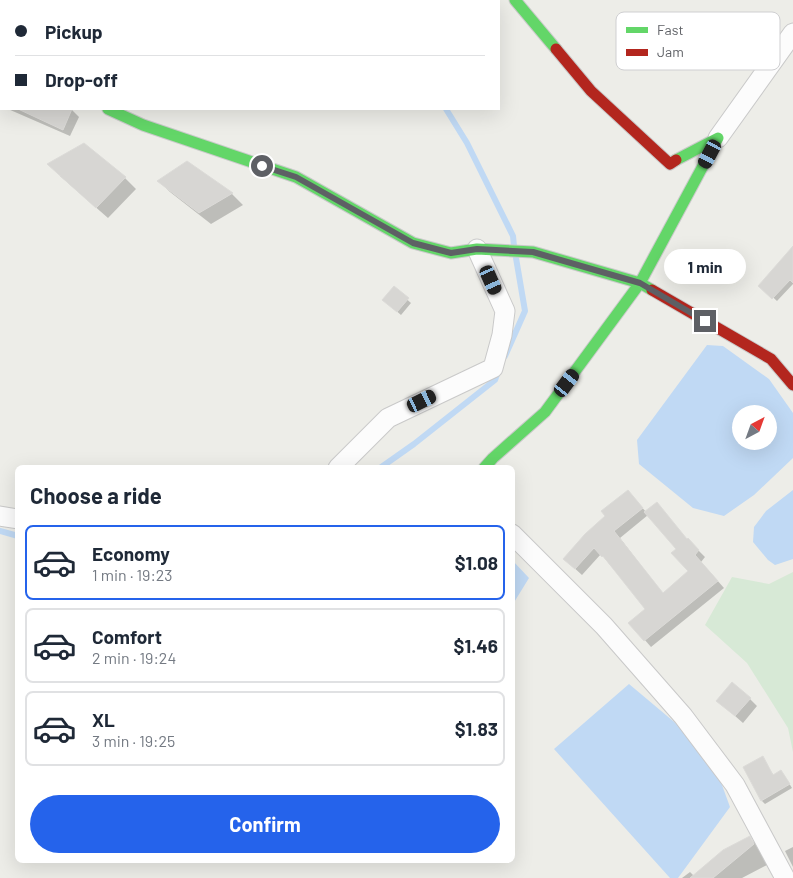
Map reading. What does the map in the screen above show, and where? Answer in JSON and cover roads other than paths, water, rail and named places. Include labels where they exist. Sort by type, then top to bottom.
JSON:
[{"type":"street","points":[[515,0],[532,18],[591,91],[670,164],[718,138]]},
{"type":"street","points":[[780,51],[793,33]]},
{"type":"street","points":[[487,465],[545,412],[640,283],[718,138],[767,70]]},
{"type":"street","points":[[110,110],[143,125],[296,177],[413,243],[451,253],[477,249],[533,252],[640,283],[771,359],[793,385]]},
{"type":"street","points":[[341,465],[388,418],[492,368],[502,335],[505,311],[477,249]]},
{"type":"street","points":[[0,516],[15,518]]},
{"type":"street","points":[[515,537],[604,626],[682,716],[735,785],[785,878]]},
{"type":"water","points":[[707,345],[723,346],[769,379],[793,413],[793,458],[754,495],[724,516],[693,508],[639,464],[637,440]]},
{"type":"water","points":[[793,490],[793,559],[775,565],[768,560],[753,542],[754,527],[766,511]]},
{"type":"water","points":[[515,563],[529,578],[515,601]]},
{"type":"water","points":[[629,684],[710,752],[730,807],[678,878],[670,878],[554,749]]},
{"type":"waterway","points":[[447,110],[467,143],[513,236],[514,246]]},
{"type":"waterway","points":[[505,356],[525,311],[516,258]]},
{"type":"waterway","points":[[384,465],[495,380],[499,369]]},
{"type":"waterway","points":[[0,531],[15,535]]}]
